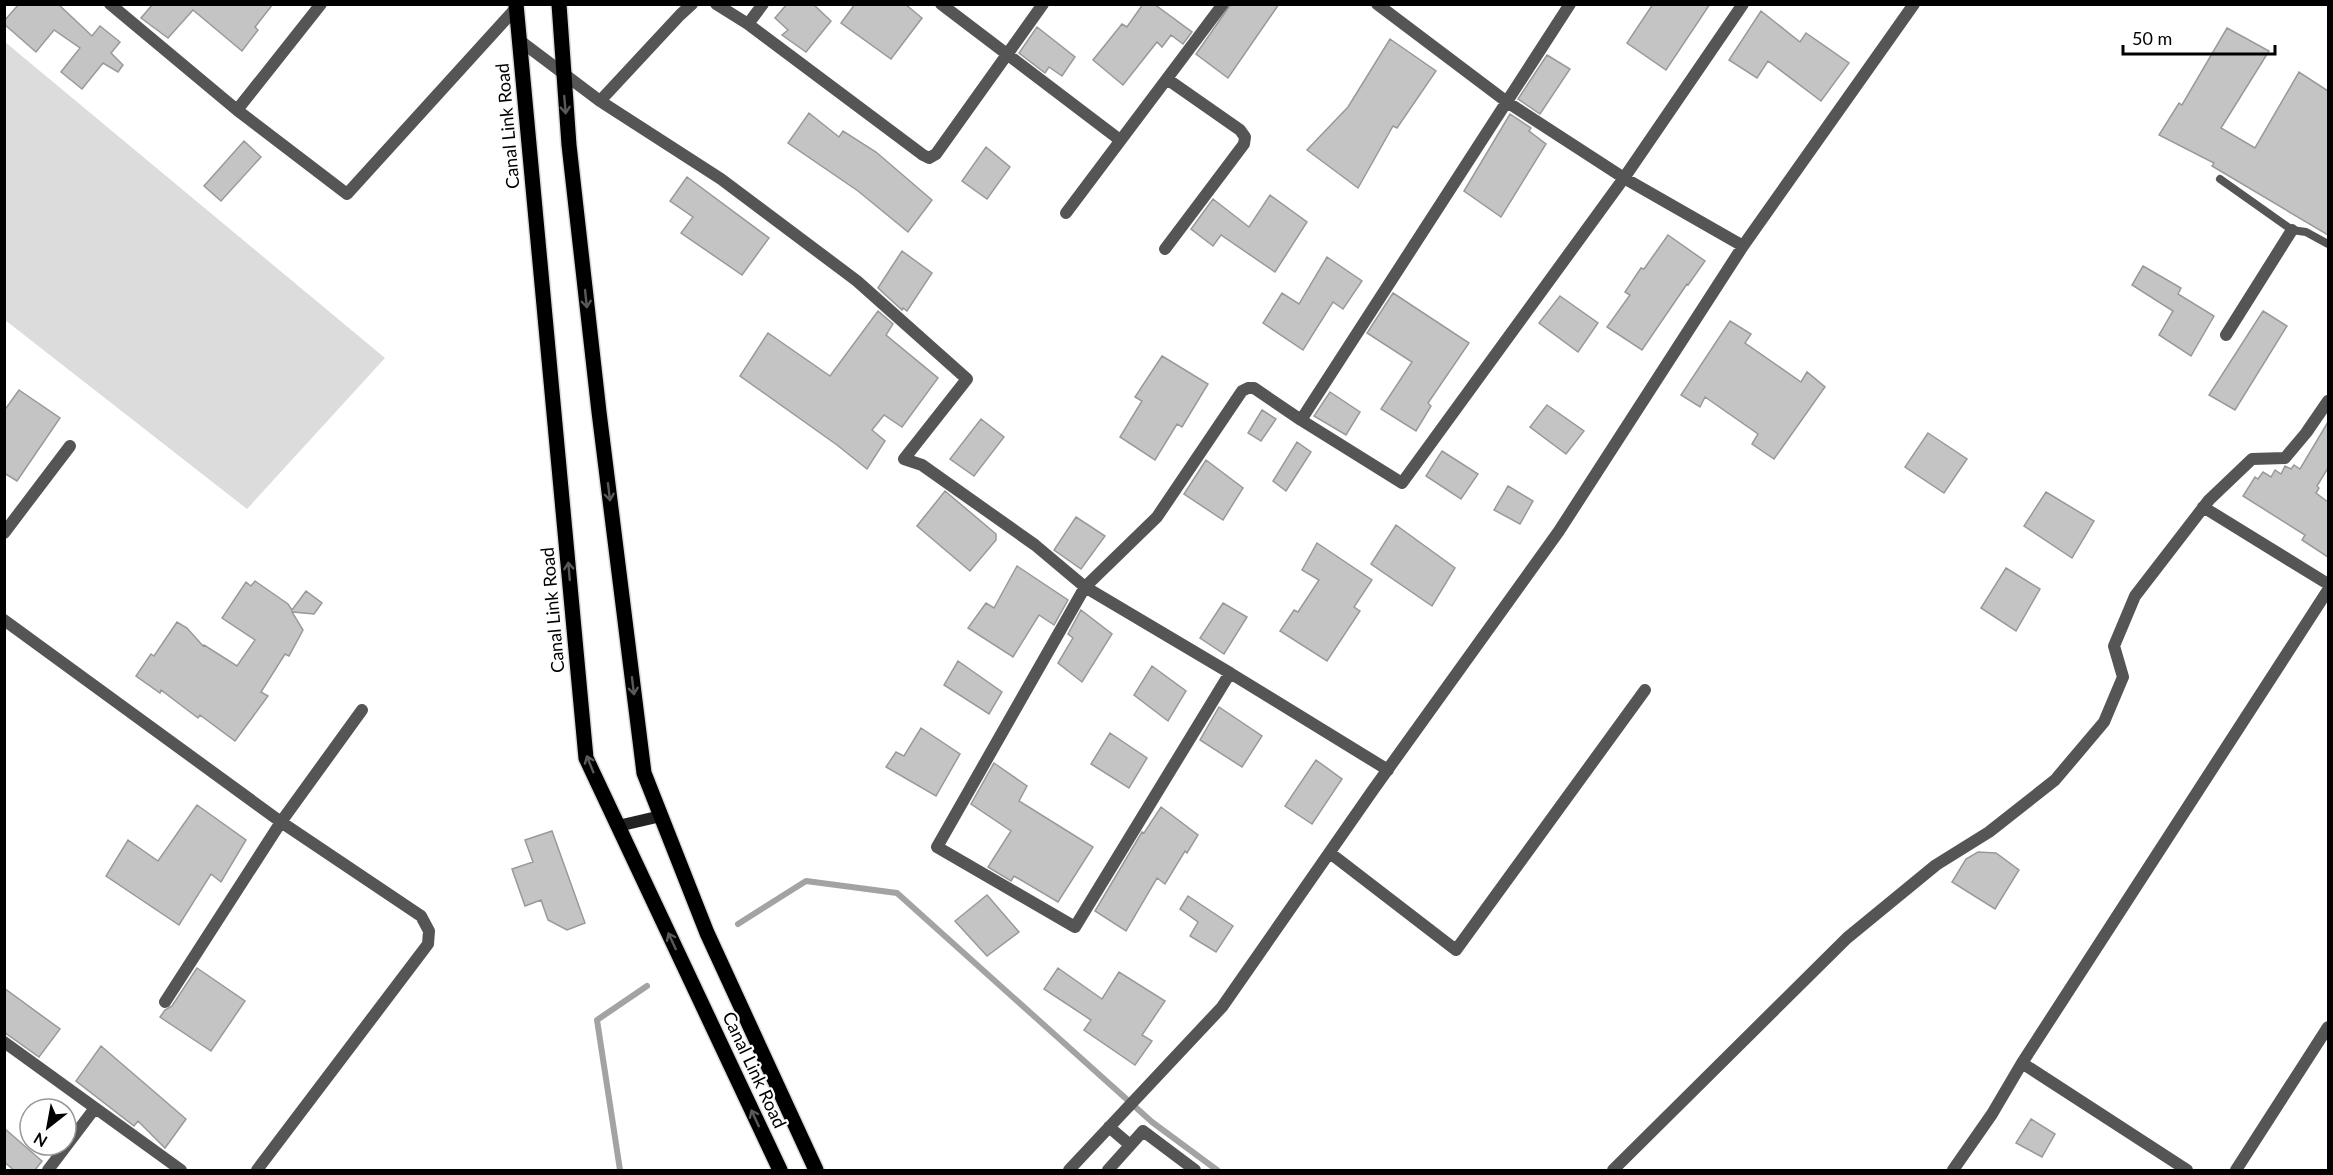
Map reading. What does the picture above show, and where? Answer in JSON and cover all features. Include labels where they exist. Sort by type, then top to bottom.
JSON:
[{"type":"main road","name":"Canal Link Road","points":[[559,4],[562,72],[599,412],[644,773],[707,933],[816,1170]]},
{"type":"main road","name":"Canal Link Road","points":[[516,6],[586,758],[780,1170]]},
{"type":"main road","points":[[618,826],[662,816]]},
{"type":"street","points":[[110,4],[237,110],[347,194],[516,6]]},
{"type":"street","points":[[237,110],[321,4]]},
{"type":"street","points":[[600,101],[692,4]]},
{"type":"street","points":[[716,4],[748,24],[929,158],[936,154],[1044,4]]},
{"type":"street","points":[[748,24],[763,4]]},
{"type":"street","points":[[941,4],[1120,140]]},
{"type":"street","points":[[1066,213],[1223,4]]},
{"type":"street","points":[[1377,4],[1507,102],[1624,178],[1743,246]]},
{"type":"street","points":[[1301,420],[1570,4]]},
{"type":"street","points":[[1230,674],[1075,927],[937,847],[1085,587],[1157,517],[1242,390],[1254,388],[1402,483],[1624,178],[1743,4]]},
{"type":"street","points":[[1069,1170],[1222,1007],[1559,531],[1743,246],[1914,4]]},
{"type":"street","points":[[519,40],[600,101],[721,179],[857,281],[968,379],[904,459],[922,465],[941,478],[1035,545],[1085,587],[1388,770]]},
{"type":"street","points":[[1165,249],[1244,144],[1245,137],[1240,129],[1167,79]]},
{"type":"street","points":[[2226,335],[2292,230]]},
{"type":"street","points":[[1613,1170],[1848,938],[1936,865],[1989,831],[2055,780],[2104,722],[2123,677],[2114,646],[2135,596],[2203,507],[2252,459],[2285,458],[2328,401]]},
{"type":"street","points":[[4,533],[70,446]]},
{"type":"street","points":[[2203,507],[2328,584]]},
{"type":"street","points":[[1953,1170],[1992,1114],[2022,1063],[2328,590]]},
{"type":"street","points":[[4,620],[281,822],[421,916],[429,931],[428,944],[257,1170]]},
{"type":"street","points":[[1330,853],[1456,950],[1645,690]]},
{"type":"street","points":[[165,1002],[281,822],[362,710]]},
{"type":"street","points":[[2236,1170],[2328,1027]]},
{"type":"street","points":[[4,1042],[181,1170]]},
{"type":"street","points":[[2022,1063],[2187,1170]]},
{"type":"street","points":[[48,1170],[95,1108]]},
{"type":"street","points":[[1109,1127],[1130,1145]]},
{"type":"street","points":[[1107,1170],[1143,1131],[1195,1170]]},
{"type":"lane","points":[[2220,179],[2292,230],[2306,232],[2328,244]]},
{"type":"shaded area","points":[[5,42],[385,358],[247,509],[5,320]]},
{"type":"building","points":[[19,4],[58,4],[92,36],[100,26],[120,42],[111,53],[123,65],[118,72],[103,63],[82,89],[61,72],[80,48],[54,30],[36,52],[4,24]]},
{"type":"building","points":[[153,4],[273,4],[255,27],[258,30],[242,51],[193,10],[168,38],[141,18]]},
{"type":"building","points":[[787,4],[813,4],[831,21],[806,52],[782,35],[788,30],[775,18]]},
{"type":"building","points":[[855,4],[905,4],[922,18],[891,59],[841,23]]},
{"type":"building","points":[[1143,4],[1154,4],[1192,32],[1183,44],[1171,35],[1162,47],[1157,42],[1123,85],[1093,60],[1122,24],[1127,27]]},
{"type":"building","points":[[1231,4],[1279,4],[1228,78],[1196,54]]},
{"type":"building","points":[[1653,4],[1710,4],[1666,70],[1627,43]]},
{"type":"building","points":[[1761,11],[1800,42],[1806,33],[1849,63],[1821,101],[1768,61],[1757,78],[1729,60]]},
{"type":"building","points":[[1037,27],[1075,57],[1062,76],[1049,67],[1045,73],[1019,53]]},
{"type":"building","points":[[2227,28],[2269,51],[2221,128],[2255,148],[2299,72],[2328,91],[2328,235],[2212,166],[2214,163],[2159,135],[2179,103],[2182,105]]},
{"type":"building","points":[[1390,39],[1436,71],[1397,128],[1393,126],[1358,188],[1307,150],[1348,107]]},
{"type":"building","points":[[1547,55],[1570,69],[1540,114],[1518,99]]},
{"type":"building","points":[[809,113],[839,137],[843,131],[876,152],[932,200],[908,232],[858,191],[788,143]]},
{"type":"building","points":[[1510,114],[1531,128],[1529,131],[1546,144],[1501,217],[1464,191]]},
{"type":"building","points":[[244,141],[261,157],[221,201],[204,186]]},
{"type":"building","points":[[986,147],[1010,167],[987,199],[962,181]]},
{"type":"building","points":[[687,177],[769,238],[742,275],[681,233],[693,217],[670,201]]},
{"type":"building","points":[[1270,195],[1307,222],[1275,272],[1221,235],[1213,246],[1191,229],[1213,199],[1249,227]]},
{"type":"building","points":[[1668,235],[1705,261],[1642,350],[1607,327],[1630,295],[1625,292]]},
{"type":"building","points":[[902,251],[932,273],[907,311],[903,308],[902,310],[878,288]]},
{"type":"building","points":[[1327,257],[1362,281],[1343,309],[1333,302],[1303,350],[1263,323],[1282,293],[1299,304]]},
{"type":"building","points":[[2143,266],[2181,288],[2178,294],[2214,316],[2191,356],[2159,335],[2173,311],[2132,285]]},
{"type":"building","points":[[1393,293],[1469,343],[1428,403],[1431,406],[1416,431],[1381,409],[1412,362],[1367,333]]},
{"type":"building","points":[[1560,296],[1598,323],[1578,352],[1539,323]]},
{"type":"building","points":[[878,311],[893,324],[886,335],[938,378],[902,427],[884,415],[872,430],[885,441],[867,469],[740,376],[768,333],[830,376]]},
{"type":"building","points":[[2263,311],[2287,326],[2235,410],[2209,395]]},
{"type":"building","points":[[1730,321],[1751,334],[1745,343],[1801,382],[1807,372],[1825,387],[1774,459],[1752,444],[1758,434],[1705,397],[1700,407],[1681,395]]},
{"type":"building","points":[[1162,356],[1208,384],[1182,427],[1177,424],[1155,460],[1120,437],[1142,401],[1135,397]]},
{"type":"building","points":[[19,390],[60,418],[17,481],[4,473],[4,411]]},
{"type":"building","points":[[1330,392],[1360,412],[1346,435],[1314,416]]},
{"type":"building","points":[[1547,405],[1584,431],[1566,454],[1530,427]]},
{"type":"building","points":[[1262,410],[1276,419],[1261,441],[1248,433]]},
{"type":"building","points":[[981,419],[1004,437],[974,476],[950,459]]},
{"type":"building","points":[[2328,422],[2328,468],[2317,486],[2319,488],[2316,493],[2328,502],[2328,557],[2302,540],[2305,535],[2243,496],[2255,477],[2258,479],[2263,472],[2271,477],[2275,470],[2281,474],[2285,466],[2291,469],[2294,465],[2300,469]]},
{"type":"building","points":[[1928,433],[1967,459],[1944,493],[1905,467]]},
{"type":"building","points":[[1297,442],[1311,452],[1286,491],[1273,481]]},
{"type":"building","points":[[1442,451],[1478,474],[1461,499],[1426,476]]},
{"type":"building","points":[[1206,460],[1243,488],[1223,520],[1184,494]]},
{"type":"building","points":[[1508,486],[1533,501],[1520,524],[1494,510]]},
{"type":"building","points":[[945,491],[996,534],[996,540],[970,571],[917,526]]},
{"type":"building","points":[[2046,492],[2094,521],[2072,558],[2024,526]]},
{"type":"building","points":[[1076,517],[1105,536],[1081,569],[1054,550]]},
{"type":"building","points":[[1396,525],[1455,568],[1432,606],[1371,564]]},
{"type":"building","points":[[1317,543],[1372,580],[1354,607],[1360,611],[1327,661],[1280,631],[1294,610],[1298,612],[1319,580],[1302,570]]},
{"type":"building","points":[[1017,566],[1068,600],[1054,625],[1039,615],[1013,657],[968,628],[986,603],[994,608]]},
{"type":"building","points":[[2006,568],[2040,589],[2016,631],[1981,608]]},
{"type":"building","points":[[255,581],[288,604],[292,610],[306,591],[322,603],[314,614],[292,612],[303,630],[289,656],[285,654],[261,692],[268,696],[235,741],[200,715],[198,718],[161,690],[160,693],[136,676],[151,654],[154,656],[177,622],[187,628],[203,646],[237,666],[255,640],[222,618],[246,582],[251,586]]},
{"type":"building","points":[[1223,603],[1247,617],[1224,654],[1200,638]]},
{"type":"building","points":[[1081,610],[1112,634],[1082,682],[1058,663],[1073,638],[1068,634]]},
{"type":"building","points":[[958,661],[1002,692],[989,714],[944,685]]},
{"type":"building","points":[[1152,666],[1186,691],[1168,721],[1134,695]]},
{"type":"building","points":[[1219,707],[1262,736],[1242,767],[1200,740]]},
{"type":"building","points":[[921,728],[960,754],[936,796],[886,767],[896,752],[904,756]]},
{"type":"building","points":[[1110,733],[1147,758],[1129,788],[1091,764]]},
{"type":"building","points":[[1316,760],[1342,779],[1312,824],[1285,806]]},
{"type":"building","points":[[994,763],[1027,786],[1019,801],[1093,847],[1058,902],[1014,876],[1011,881],[988,867],[1011,831],[971,804]]},
{"type":"building","points":[[197,805],[246,840],[221,882],[211,874],[179,925],[106,876],[128,840],[158,861]]},
{"type":"building","points":[[1161,807],[1198,835],[1187,853],[1185,851],[1165,884],[1157,878],[1126,931],[1095,911],[1142,832],[1144,833]]},
{"type":"building","points":[[552,831],[585,923],[567,930],[548,920],[541,900],[525,906],[512,869],[533,862],[525,840]]},
{"type":"building","points":[[1978,852],[1996,853],[2019,870],[1995,909],[1952,882],[1966,859]]},
{"type":"building","points":[[987,895],[1019,932],[987,956],[955,921]]},
{"type":"building","points":[[1188,896],[1233,926],[1216,952],[1190,936],[1198,922],[1180,909]]},
{"type":"building","points":[[197,968],[245,1001],[211,1051],[160,1017],[172,1006]]},
{"type":"building","points":[[1058,968],[1102,999],[1119,972],[1165,1001],[1142,1035],[1152,1041],[1135,1065],[1084,1030],[1091,1020],[1044,989]]},
{"type":"building","points":[[4,988],[60,1029],[39,1057],[4,1032]]},
{"type":"building","points":[[101,1046],[186,1119],[165,1148],[138,1121],[134,1126],[76,1081]]},
{"type":"building","points":[[2031,1119],[2055,1134],[2042,1157],[2016,1143]]},
{"type":"building","points":[[4,1128],[18,1140],[18,1157],[37,1157],[42,1161],[35,1170],[14,1170],[4,1162]]},
{"type":"waterway","points":[[738,924],[806,881],[897,893],[1152,1122],[1217,1170]]},
{"type":"waterway","points":[[620,1170],[597,1020],[647,986]]}]
